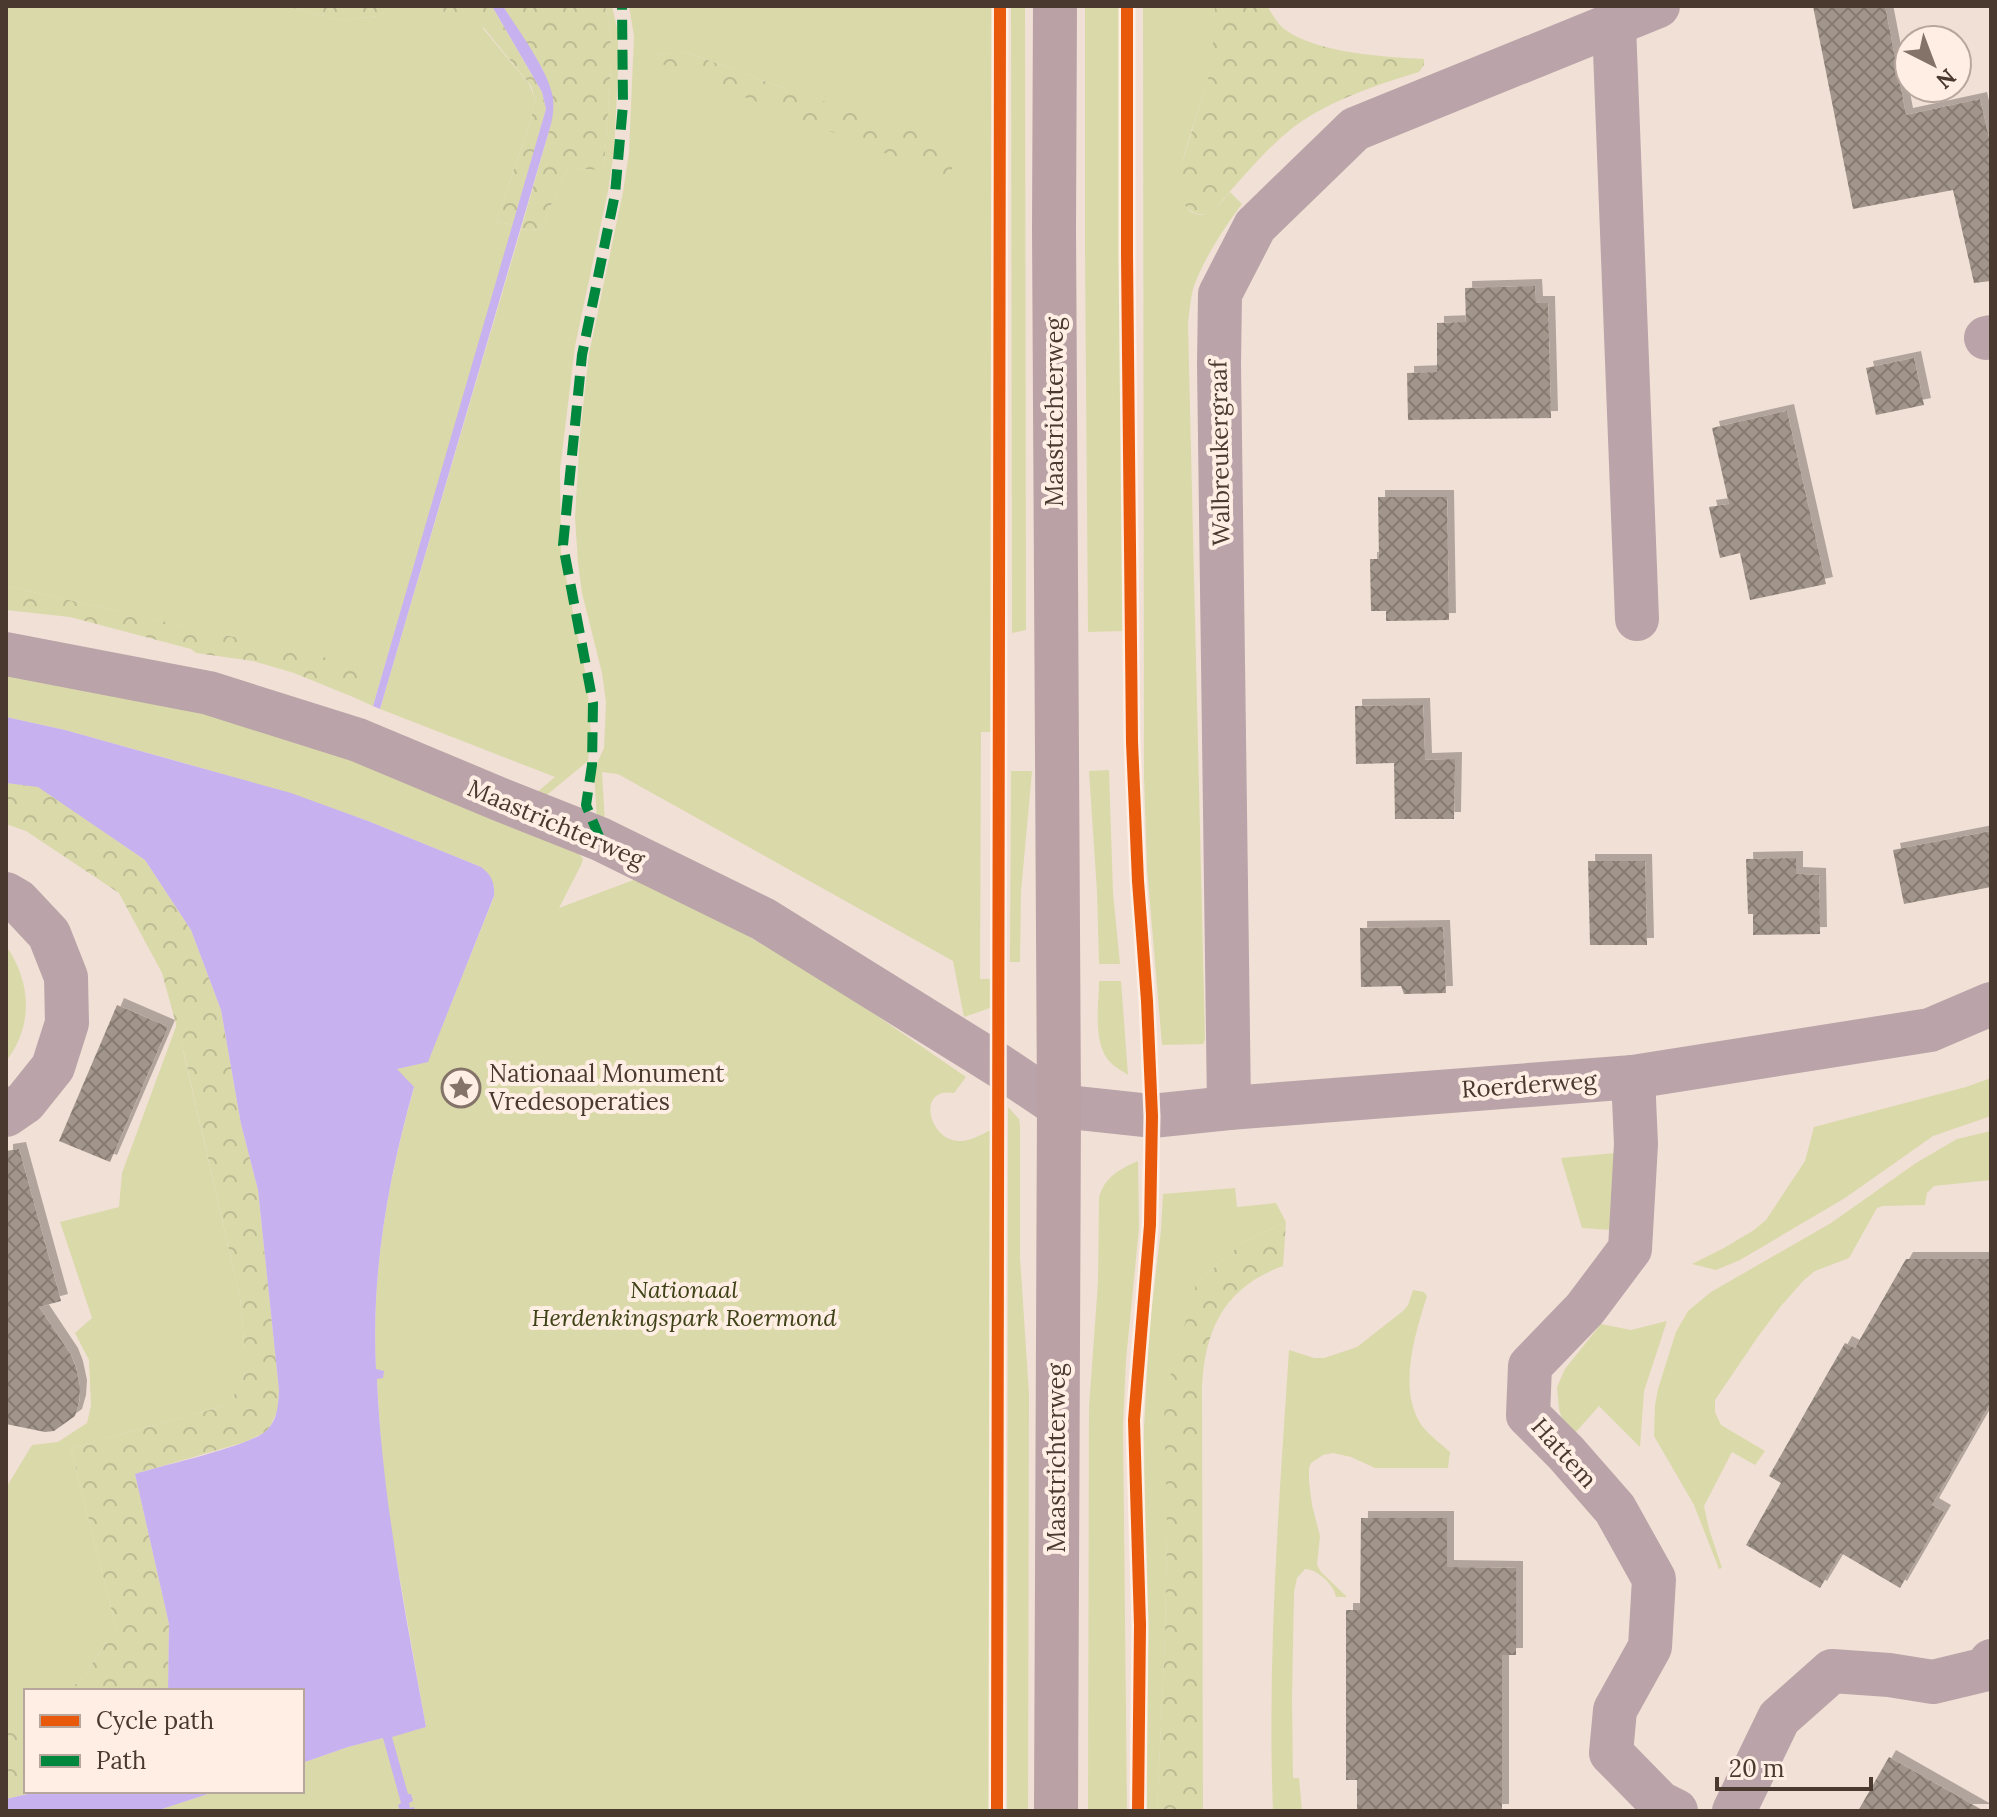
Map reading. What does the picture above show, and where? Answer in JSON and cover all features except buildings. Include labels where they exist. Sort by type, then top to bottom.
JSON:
[{"type":"main road","name":"Maastrichterweg","points":[[1055,6],[1059,1106],[1056,1811]]},
{"type":"street","name":"Walbreukergraaf","points":[[1229,1108],[1220,294],[1255,226],[1355,129],[1640,12],[1637,619]]},
{"type":"street","name":"Maastrichterweg","points":[[6,654],[209,693],[358,740],[600,839],[763,919],[1059,1106]]},
{"type":"street","points":[[6,894],[18,901],[49,934],[66,977],[67,1023],[53,1067],[25,1102],[6,1115]]},
{"type":"street","name":"Roerderweg","points":[[1059,1106],[1152,1116],[1633,1077],[1930,1030],[1991,1004]]},
{"type":"street","name":"Hattem","points":[[1633,1077],[1636,1144],[1630,1249],[1585,1309],[1530,1366],[1528,1415],[1615,1509],[1654,1579],[1650,1647],[1615,1710],[1611,1753],[1660,1803],[1676,1811]]},
{"type":"street","points":[[1734,1811],[1779,1718],[1832,1671],[1933,1682],[1987,1669],[1991,1661]]},
{"type":"green space","points":[[6,6],[285,6],[340,20],[380,16],[390,6],[430,6],[481,26],[529,84],[535,99],[531,120],[496,222],[514,225],[373,706],[353,697],[362,666],[6,586]]},
{"type":"green space","points":[[285,6],[390,6],[380,16],[340,20]]},
{"type":"green space","points":[[430,6],[492,6],[542,92],[546,109],[514,225],[496,222],[531,120],[535,99],[531,86],[484,28]]},
{"type":"green space","points":[[503,6],[605,6],[608,19],[611,73],[603,170],[568,168],[539,231],[521,229],[551,124],[544,72]]},
{"type":"green space","points":[[605,6],[612,6],[618,32],[614,152],[575,346],[560,470],[561,553],[587,681],[591,733],[588,761],[543,798],[535,794],[555,777],[380,709],[521,229],[539,231],[568,168],[603,169],[611,59]]},
{"type":"green space","points":[[629,6],[994,6],[994,732],[981,732],[980,979],[993,979],[993,1007],[964,1017],[953,961],[618,774],[602,772],[605,825],[597,821],[594,770],[604,748],[606,702],[582,593],[575,517],[589,354],[629,153],[634,36]],"holes":[[[686,52],[786,89],[644,56]]]},
{"type":"green space","points":[[1011,6],[1025,6],[1026,630],[1012,633]]},
{"type":"green space","points":[[1085,6],[1122,6],[1123,631],[1088,632]]},
{"type":"green space","points":[[1143,6],[1215,6],[1212,62],[1185,154],[1180,190],[1185,205],[1196,214],[1213,210],[1230,192],[1242,204],[1200,271],[1192,293],[1188,324],[1203,1044],[1162,1045],[1147,868],[1144,776]]},
{"type":"green space","points":[[1215,6],[1267,6],[1281,26],[1300,38],[1334,49],[1424,59],[1424,65],[1419,72],[1354,94],[1295,126],[1273,145],[1213,211],[1196,213],[1188,209],[1181,199],[1179,185],[1209,74]]},
{"type":"green space","points":[[686,52],[786,89],[952,143],[952,180],[642,56]]},
{"type":"green space","points":[[6,586],[363,666],[353,697],[294,673],[253,661],[196,653],[191,649],[70,617],[6,610]]},
{"type":"green space","name":"Nationaal Herdenkingspark Roermond","points":[[6,667],[155,697],[332,752],[577,851],[583,859],[559,908],[636,879],[716,918],[825,980],[966,1077],[954,1093],[942,1093],[934,1098],[931,1115],[934,1125],[950,1139],[969,1140],[991,1130],[990,1811],[156,1811],[211,1793],[304,1793],[304,1762],[348,1747],[426,1727],[382,1464],[377,1378],[383,1371],[376,1370],[376,1298],[389,1192],[414,1088],[396,1069],[428,1061],[494,897],[494,886],[481,867],[368,821],[291,794],[65,730],[6,717]]},
{"type":"green space","points":[[1109,770],[1113,893],[1120,964],[1099,964],[1089,771]]},
{"type":"green space","points":[[1011,771],[1032,771],[1021,892],[1020,962],[1010,962]]},
{"type":"green space","points":[[6,783],[38,786],[145,860],[191,930],[221,1010],[241,1124],[258,1190],[279,1390],[278,1409],[264,1433],[245,1442],[135,1474],[169,1624],[168,1689],[67,1689],[80,1682],[116,1628],[71,1448],[221,1407],[232,1398],[245,1371],[240,1298],[184,1053],[162,973],[119,893],[26,831],[6,824]]},
{"type":"green space","points":[[6,946],[20,974],[26,1004],[21,1033],[6,1061]]},
{"type":"green space","points":[[1099,981],[1121,981],[1128,1075],[1111,1063],[1101,1046]]},
{"type":"green space","points":[[177,1024],[240,1298],[245,1371],[232,1398],[221,1407],[71,1448],[116,1628],[80,1682],[67,1689],[24,1689],[24,1713],[11,1720],[6,1719],[6,1488],[32,1445],[58,1442],[87,1423],[91,1406],[89,1360],[75,1333],[92,1318],[60,1222],[119,1207],[122,1173]]},
{"type":"green space","points":[[1991,1078],[1991,1116],[1933,1136],[1845,1198],[1740,1260],[1716,1270],[1692,1264],[1724,1248],[1766,1220],[1805,1161],[1814,1127]]},
{"type":"green space","points":[[1008,1107],[1019,1119],[1020,1125],[1020,1257],[1029,1394],[1028,1811],[1007,1811]]},
{"type":"green space","points":[[1991,1131],[1991,1180],[1934,1186],[1927,1193],[1925,1205],[1877,1208],[1849,1258],[1815,1271],[1804,1280],[1757,1338],[1715,1400],[1715,1412],[1721,1425],[1765,1451],[1755,1465],[1732,1452],[1704,1506],[1722,1568],[1719,1569],[1694,1505],[1654,1436],[1658,1389],[1676,1332],[1688,1311],[1711,1292],[1831,1223],[1916,1163],[1957,1139]]},
{"type":"green space","points":[[1615,1153],[1611,1230],[1582,1228],[1561,1158]]},
{"type":"green space","points":[[1138,1161],[1139,1228],[1123,1426],[1127,1811],[1088,1811],[1089,1407],[1098,1282],[1099,1198],[1109,1179]]},
{"type":"green space","points":[[1235,1188],[1237,1207],[1276,1203],[1286,1222],[1243,1242],[1196,1284],[1167,1530],[1157,1811],[1147,1811],[1144,1429],[1149,1330],[1163,1194]]},
{"type":"green space","points":[[1286,1222],[1283,1266],[1246,1285],[1233,1298],[1222,1312],[1208,1346],[1202,1387],[1203,1811],[1157,1811],[1167,1530],[1164,1399],[1196,1284],[1243,1242]]},
{"type":"green space","points":[[1413,1290],[1424,1292],[1427,1296],[1411,1362],[1411,1396],[1422,1426],[1450,1452],[1448,1468],[1375,1468],[1333,1453],[1311,1463],[1309,1482],[1320,1536],[1317,1565],[1347,1597],[1336,1597],[1328,1582],[1310,1570],[1305,1569],[1297,1578],[1294,1592],[1293,1778],[1299,1778],[1302,1811],[1273,1811],[1273,1638],[1289,1350],[1324,1358],[1357,1347],[1403,1311]]},
{"type":"green space","points":[[1667,1321],[1644,1391],[1640,1447],[1599,1406],[1575,1433],[1562,1419],[1557,1387],[1565,1369],[1601,1324],[1631,1330]]},
{"type":"green space","points":[[24,1712],[24,1793],[32,1793],[6,1799],[6,1718],[12,1719]]},
{"type":"shaded area","points":[[492,6],[503,6],[539,63],[553,98],[552,118],[380,709],[373,706],[546,109],[542,92]]},
{"type":"shaded area","points":[[6,717],[65,730],[291,793],[481,867],[492,880],[494,896],[428,1062],[397,1069],[414,1087],[389,1192],[376,1298],[376,1369],[384,1371],[383,1378],[377,1379],[384,1467],[426,1727],[392,1737],[408,1794],[411,1794],[413,1801],[409,1803],[410,1808],[414,1807],[415,1811],[400,1811],[398,1805],[401,1803],[383,1738],[304,1762],[304,1689],[168,1689],[169,1624],[135,1474],[243,1443],[266,1431],[275,1417],[279,1390],[258,1190],[241,1124],[221,1010],[191,930],[145,860],[38,787],[6,783]]},
{"type":"shaded area","points":[[32,1793],[211,1793],[156,1811],[6,1811],[6,1799]]},
{"type":"marked path","points":[[600,839],[586,805],[592,765],[593,703],[563,545],[582,355],[615,194],[623,105],[622,6]]},
{"type":"cycle path","points":[[997,1811],[1000,6]]},
{"type":"cycle path","points":[[1127,6],[1132,742],[1152,1116],[1150,1225],[1134,1420],[1140,1625],[1138,1811]]},
{"type":"place","name":"Nationaal Monument Vredesoperaties","points":[[461,1088]]}]
